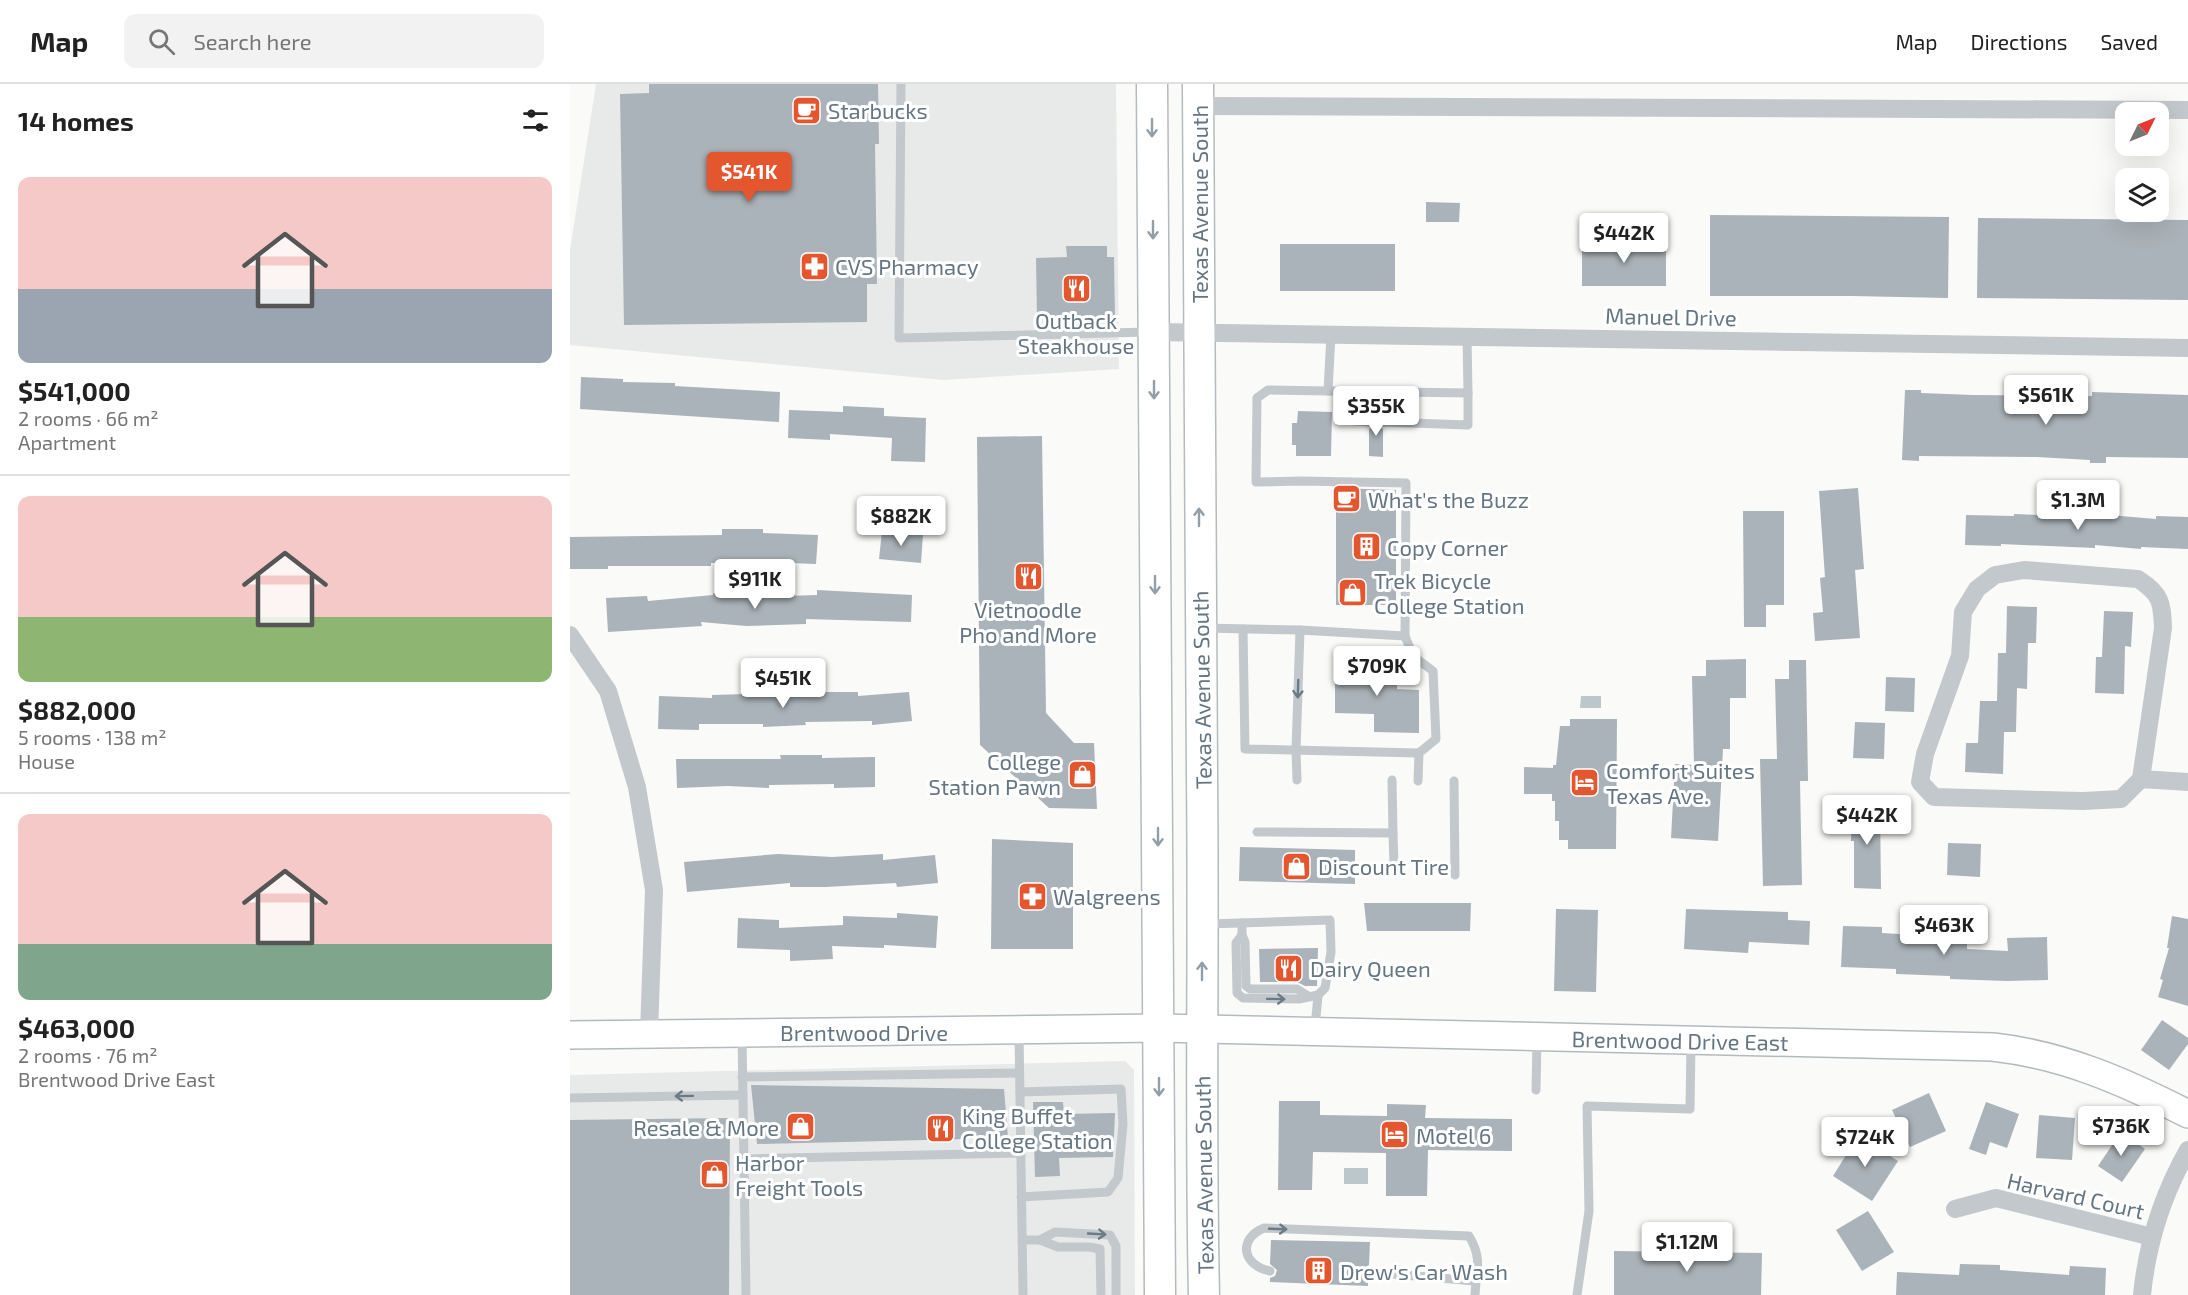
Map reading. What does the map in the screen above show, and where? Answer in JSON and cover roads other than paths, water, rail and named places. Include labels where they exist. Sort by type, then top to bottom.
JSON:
[{"type":"main road","name":"Texas Avenue South","points":[[1152,84],[1160,1295]]},
{"type":"main road","name":"Texas Avenue South","points":[[1198,95],[1204,1295]]},
{"type":"street","points":[[1198,95],[2188,110]]},
{"type":"street","name":"Manuel Drive","points":[[1154,332],[2188,348]]},
{"type":"street","points":[[2141,779],[2163,628],[2162,605],[2154,590],[2138,579],[2024,570],[1995,575],[1977,588],[1964,612],[1960,657],[1925,754],[1920,782],[1934,797],[2083,801],[2121,799],[2141,779],[2188,782]]},
{"type":"street","points":[[570,635],[608,691],[637,787],[654,890],[649,1033]]},
{"type":"street","name":"Brentwood Drive East","points":[[1159,1028],[1994,1047],[2039,1054],[2085,1067],[2136,1087],[2188,1114]]},
{"type":"street","name":"Brentwood Drive","points":[[570,1035],[1159,1028]]},
{"type":"street","points":[[2142,1295],[2152,1238],[2176,1172],[2188,1150]]},
{"type":"street","name":"Harvard Court","points":[[1955,1209],[1996,1198],[2152,1238]]},
{"type":"lane","points":[[901,84],[899,338],[1154,332]]},
{"type":"lane","points":[[1328,391],[1331,335]]},
{"type":"lane","points":[[1383,422],[1468,425],[1467,337]]},
{"type":"lane","points":[[1244,629],[1245,749],[1419,753],[1436,739],[1433,672],[1413,656],[1405,636],[1406,483],[1301,481],[1256,483],[1257,398],[1268,390],[1468,393]]},
{"type":"lane","points":[[1344,391],[1344,420],[1369,422]]},
{"type":"lane","points":[[1200,628],[1300,630],[1405,636]]},
{"type":"lane","points":[[1297,780],[1300,630]]},
{"type":"lane","points":[[1418,781],[1419,753]]},
{"type":"lane","points":[[1392,780],[1394,867]]},
{"type":"lane","points":[[1454,781],[1455,875]]},
{"type":"lane","points":[[1257,832],[1393,833]]},
{"type":"lane","points":[[1202,924],[1330,920],[1331,952],[1325,988],[1313,996]]},
{"type":"lane","points":[[1242,922],[1246,986],[1250,989],[1297,989],[1313,996]]},
{"type":"lane","points":[[1313,996],[1315,1031]]},
{"type":"lane","points":[[1018,1030],[1023,1295]]},
{"type":"lane","points":[[742,1033],[746,1295]]},
{"type":"lane","points":[[1536,1090],[1537,1036]]},
{"type":"lane","points":[[1577,1295],[1589,1211],[1587,1106],[1690,1109],[1692,1040]]},
{"type":"lane","points":[[742,1077],[1019,1073]]},
{"type":"lane","points":[[1020,1092],[1121,1089],[1123,1124],[1118,1178],[1108,1192],[1021,1197]]},
{"type":"lane","points":[[570,1098],[743,1095]]},
{"type":"lane","points":[[744,1159],[1021,1153]]},
{"type":"lane","points":[[1270,1271],[1258,1269],[1251,1263],[1247,1254],[1251,1237],[1255,1232],[1264,1228],[1469,1236],[1476,1247],[1479,1268],[1475,1281],[1475,1295]]},
{"type":"lane","points":[[1040,1240],[1055,1232],[1110,1235],[1116,1246],[1116,1295]]},
{"type":"lane","points":[[1022,1240],[1040,1240],[1058,1247],[1100,1249],[1101,1295]]},
{"type":"lane","points":[[1369,1272],[1475,1281]]},
{"type":"place","name":"Starbucks","points":[[807,110]]},
{"type":"place","name":"CVS Pharmacy","points":[[814,266]]},
{"type":"place","name":"Outback Steakhouse","points":[[1076,288]]},
{"type":"place","name":"What's the Buzz","points":[[1347,499]]},
{"type":"place","name":"Copy Corner","points":[[1366,547]]},
{"type":"place","name":"Vietnoodle Pho and More","points":[[1028,577]]},
{"type":"place","name":"Trek Bicycle College Station","points":[[1353,593]]},
{"type":"place","name":"College Station Pawn","points":[[1082,774]]},
{"type":"place","name":"Comfort Suites Texas Ave.","points":[[1585,783]]},
{"type":"place","name":"Discount Tire","points":[[1297,866]]},
{"type":"place","name":"Walgreens","points":[[1032,896]]},
{"type":"place","name":"Dairy Queen","points":[[1289,968]]},
{"type":"place","name":"Resale & More","points":[[800,1127]]},
{"type":"place","name":"King Buffet College Station","points":[[941,1128]]},
{"type":"place","name":"Motel 6","points":[[1395,1135]]},
{"type":"place","name":"Harbor Freight Tools","points":[[714,1175]]},
{"type":"place","name":"Drew's Car Wash","points":[[1319,1271]]}]
